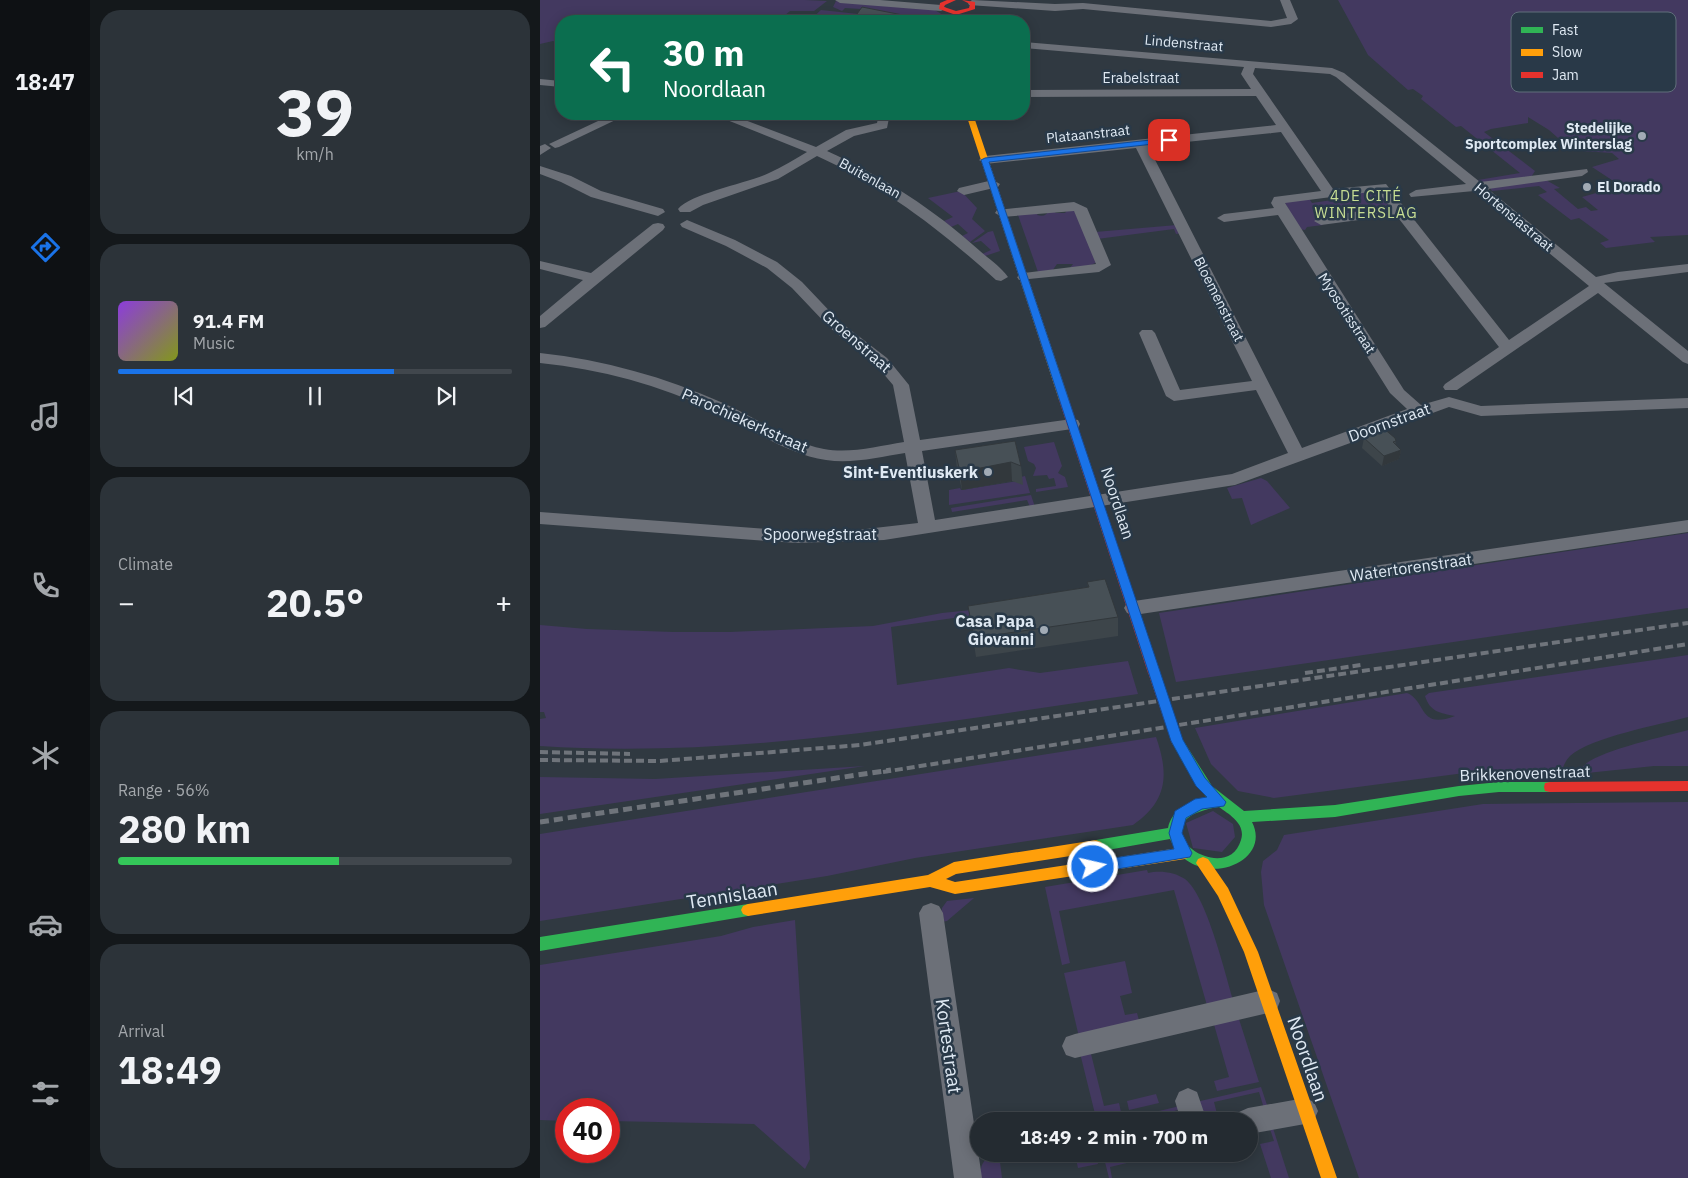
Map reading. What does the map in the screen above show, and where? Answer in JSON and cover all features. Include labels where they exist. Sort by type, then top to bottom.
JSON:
[{"type":"street","points":[[840,0],[894,1],[948,7],[1002,4],[1168,13],[1208,19],[1280,24],[1293,19],[1285,0]]},
{"type":"street","points":[[1168,13],[1173,0]]},
{"type":"street","name":"Lindenstraat","points":[[1030,46],[1321,69],[1340,75]]},
{"type":"street","points":[[1251,64],[1247,74],[1328,192]]},
{"type":"street","name":"Hortensiastraat","points":[[1340,75],[1688,360]]},
{"type":"street","points":[[540,82],[555,83]]},
{"type":"street","name":"Erabelstraat","points":[[1030,94],[1259,92]]},
{"type":"street","points":[[546,148],[609,120]]},
{"type":"street","name":"Buitenlaan","points":[[736,120],[773,132],[874,178],[911,202],[954,234],[1001,278]]},
{"type":"street","points":[[540,324],[658,227],[686,216],[698,202],[773,176],[850,133],[880,127],[883,125],[883,120]]},
{"type":"street","name":"Noordlaan","points":[[971,120],[1177,741],[1181,770]]},
{"type":"street","name":"Plataanstraat","points":[[985,160],[1284,128]]},
{"type":"street","name":"Bloemenstraat","points":[[1140,143],[1297,455]]},
{"type":"street","points":[[540,170],[551,172],[596,194],[658,212],[686,216]]},
{"type":"street","name":"Hortensiastraat","points":[[1416,194],[1557,177],[1582,172]]},
{"type":"street","points":[[964,191],[993,184]]},
{"type":"street","points":[[1224,218],[1282,211],[1278,203],[1280,200],[1328,192],[1381,187],[1507,348]]},
{"type":"street","points":[[1321,221],[1396,205]]},
{"type":"street","points":[[1002,213],[1074,206],[1080,208],[1104,265],[1099,268],[1024,277]]},
{"type":"street","name":"Myosotisstraat","points":[[1282,211],[1401,396],[1418,411]]},
{"type":"street","points":[[658,212],[656,220],[658,227]]},
{"type":"street","name":"Groenstraat","points":[[686,216],[774,267],[796,284],[834,324],[893,372],[901,385],[928,528]]},
{"type":"street","points":[[540,265],[594,278]]},
{"type":"street","points":[[1451,387],[1595,284],[1618,276],[1688,268]]},
{"type":"street","points":[[1147,333],[1174,396],[1262,384]]},
{"type":"street","name":"Parochiekerkstraat","points":[[540,358],[617,370],[665,384],[720,407],[779,437],[823,454],[853,454],[1072,424]]},
{"type":"street","name":"Doornstraat","points":[[1098,501],[1235,479],[1418,411],[1449,402],[1480,411],[1688,402]]},
{"type":"street","name":"Spoorwegstraat","points":[[540,518],[796,536],[857,536],[928,528],[1098,501]]},
{"type":"street","name":"Watertorenstraat","points":[[1134,608],[1688,526]]},
{"type":"street","name":"Noordlaan","points":[[1177,741],[1201,782],[1219,802],[1238,812],[1243,817]]},
{"type":"street","name":"Brikkenovenstraat","points":[[1243,817],[1335,811],[1459,791],[1498,788],[1688,786]]},
{"type":"street","points":[[1185,853],[1178,843],[1175,833],[1180,815],[1188,804],[1219,802]]},
{"type":"street","name":"Brikkenovenstraat","points":[[1284,826],[1335,811]]},
{"type":"street","points":[[1203,863],[1226,863],[1238,857],[1246,848],[1249,837],[1243,817]]},
{"type":"street","points":[[1249,837],[1263,832]]},
{"type":"street","name":"Tennislaan","points":[[540,944],[930,881],[954,868],[1175,833]]},
{"type":"street","name":"Noordlaan","points":[[1185,853],[1203,863],[1223,892],[1251,952],[1329,1178]]},
{"type":"street","name":"Tennislaan","points":[[930,881],[955,888],[1185,853]]},
{"type":"street","points":[[1238,857],[1238,874]]},
{"type":"street","name":"Noordlaan","points":[[1243,906],[1251,952]]},
{"type":"street","name":"Kortestraat","points":[[931,913],[970,1143]]},
{"type":"street","points":[[1074,1046],[1268,1001]]},
{"type":"street","points":[[1258,1119],[1305,1112]]},
{"type":"street","name":"Kortestraat","points":[[968,1178],[970,1159]]},
{"type":"shaded area","points":[[540,0],[827,1],[814,11],[790,11],[785,15],[555,15],[555,42],[540,44]]},
{"type":"shaded area","points":[[1338,0],[1688,0],[1688,235],[1650,237],[1655,242],[1606,248],[1600,243],[1609,240],[1579,218],[1571,220],[1538,195],[1547,192],[1539,186],[1492,191],[1490,188],[1546,180],[1560,188],[1554,189],[1578,209],[1586,207],[1591,211],[1598,210],[1582,197],[1621,186],[1592,167],[1619,159],[1612,153],[1567,150],[1563,148],[1566,145],[1549,130],[1528,117],[1528,123],[1491,129],[1484,132],[1535,171],[1531,177],[1483,183],[1478,180],[1520,173],[1461,126],[1456,127],[1421,99],[1423,96],[1413,89],[1408,90],[1368,55]]},
{"type":"shaded area","points":[[836,1],[933,9],[943,15],[885,15],[861,9],[845,8],[842,11],[833,7]]},
{"type":"shaded area","points":[[821,10],[858,14],[858,15],[816,15]]},
{"type":"shaded area","points":[[1380,190],[1392,204],[1389,209],[1319,218],[1323,225],[1307,227],[1305,230],[1299,229],[1284,201],[1308,197],[1312,203],[1332,200],[1329,195]]},
{"type":"shaded area","points":[[961,191],[977,208],[972,219],[985,231],[970,242],[962,236],[968,233],[958,224],[951,227],[944,221],[953,217],[928,198]]},
{"type":"shaded area","points":[[1069,208],[1073,208],[1097,262],[1069,269],[1073,264],[1057,264],[1052,271],[1038,272],[1018,215],[1040,211],[1037,215],[1043,216],[1050,210],[1058,209],[1055,213],[1065,213]]},
{"type":"shaded area","points":[[1177,225],[1182,233],[1176,234],[1174,229],[1097,239],[1095,232]]},
{"type":"shaded area","points":[[993,231],[1000,251],[982,257],[980,255],[991,250],[981,241],[972,243],[988,232]]},
{"type":"shaded area","points":[[1054,442],[1062,466],[1058,473],[1065,477],[1068,487],[1036,492],[1036,489],[1056,486],[1054,478],[1049,479],[1047,475],[1033,476],[1036,468],[1034,464],[1028,461],[1024,447]]},
{"type":"shaded area","points":[[1025,476],[1030,493],[949,505],[949,490],[960,488],[961,490],[1018,481],[1021,477]]},
{"type":"shaded area","points":[[1261,478],[1267,481],[1290,508],[1251,525],[1242,498],[1232,499],[1227,488]]},
{"type":"shaded area","points":[[1031,495],[1035,507],[1030,507],[1027,500],[952,512],[951,508]]},
{"type":"shaded area","points":[[1688,533],[1688,608],[1176,682],[1159,613]]},
{"type":"shaded area","points":[[1107,596],[891,627],[897,685],[1009,668],[1040,673],[1128,661],[1138,694],[915,726],[765,743],[615,749],[540,746],[540,719],[546,718],[544,712],[540,712],[540,625],[587,629],[673,632],[730,632],[873,626],[942,613]]},
{"type":"shaded area","points":[[1688,655],[1688,717],[1626,732],[1593,743],[1570,756],[1565,762],[1561,773],[1472,772],[1274,798],[1238,791],[1211,764],[1195,728],[1407,693],[1418,702],[1429,717],[1443,719],[1455,716],[1440,713],[1433,709],[1425,696],[1429,693]]},
{"type":"shaded area","points":[[1688,730],[1688,766],[1654,766],[1587,773],[1582,768],[1599,756],[1648,740]]},
{"type":"shaded area","points":[[1156,737],[1163,763],[1164,775],[1162,786],[1153,806],[1145,816],[1133,825],[915,858],[827,876],[540,921],[540,834]]},
{"type":"shaded area","points":[[865,766],[540,814],[540,777],[655,779]]},
{"type":"shaded area","points":[[1688,802],[1688,1178],[1359,1178],[1264,905],[1261,872],[1263,861],[1277,850],[1284,835],[1483,804]]},
{"type":"shaded area","points":[[1213,811],[1233,824],[1235,837],[1222,852],[1193,848],[1186,823]]},
{"type":"shaded area","points":[[1147,870],[1148,873],[1172,873],[1185,879],[1193,888],[1208,918],[1234,1003],[1208,1009],[1174,890],[1059,911],[1070,963],[1062,965],[1045,887]]},
{"type":"shaded area","points":[[974,898],[947,921],[941,922],[942,908],[947,901]]},
{"type":"shaded area","points":[[795,920],[810,1159],[805,1169],[754,1124],[620,1121],[620,1098],[555,1098],[555,1121],[540,1120],[540,965],[721,936],[753,927]]},
{"type":"shaded area","points":[[1125,961],[1132,993],[1120,996],[1125,1015],[1137,1013],[1140,1024],[1079,1037],[1064,973]]},
{"type":"shaded area","points":[[1238,1016],[1259,1082],[1217,1091],[1214,1081],[1229,1077],[1213,1021]]},
{"type":"shaded area","points":[[1090,1050],[1104,1106],[1119,1103],[1121,1112],[1095,1112],[1080,1053]]},
{"type":"shaded area","points":[[1261,1087],[1270,1114],[1266,1115],[1259,1092],[1214,1102],[1216,1112],[1203,1112],[1196,1102]]},
{"type":"shaded area","points":[[1156,1094],[1159,1103],[1129,1110],[1127,1101]]},
{"type":"shaded area","points":[[1180,1106],[1181,1109],[1171,1112],[1155,1112]]},
{"type":"shaded area","points":[[1272,1125],[1289,1178],[1271,1178],[1260,1144],[1274,1141],[1269,1126]]},
{"type":"shaded area","points":[[1000,1162],[1002,1178],[981,1178],[983,1163]]},
{"type":"shaded area","points":[[1077,1162],[1097,1162],[1098,1164],[1078,1168]]},
{"type":"shaded area","points":[[1105,1162],[1131,1162],[1110,1167],[1112,1178],[1109,1178]]},
{"type":"building","points":[[862,7],[903,15],[856,15]]},
{"type":"building","points":[[1383,428],[1395,438],[1396,441],[1393,442],[1401,450],[1384,456],[1364,438]]},
{"type":"building","points":[[1015,441],[1021,466],[1011,462],[960,472],[955,450]]},
{"type":"building","points":[[1105,579],[1118,617],[974,638],[968,606],[1089,587],[1087,582]]},
{"type":"railway","points":[[540,760],[660,761],[860,745],[1688,623]]},
{"type":"railway","points":[[883,772],[1688,644]]},
{"type":"railway","points":[[1305,673],[1361,665]]},
{"type":"railway","points":[[540,752],[630,754]]},
{"type":"railway","points":[[540,822],[891,770]]},
{"type":"traffic: fast","points":[[1177,741],[1207,790],[1238,814],[1248,827],[1249,836],[1246,846],[1236,858],[1222,863],[1209,863],[1197,860],[1189,856],[1179,845],[1174,828],[1176,821],[1181,815],[1195,807],[1219,802]]},
{"type":"traffic: fast","points":[[1243,817],[1335,811],[1459,791],[1499,787],[1550,787]]},
{"type":"traffic: fast","points":[[1096,846],[1175,833]]},
{"type":"traffic: fast","points":[[540,944],[748,910]]},
{"type":"traffic: slow","points":[[971,120],[1064,400]]},
{"type":"traffic: slow","points":[[748,910],[930,881],[954,868],[1096,846]]},
{"type":"traffic: slow","points":[[930,881],[955,888],[1185,853]]},
{"type":"traffic: slow","points":[[1203,863],[1223,892],[1251,952],[1329,1178]]},
{"type":"traffic: jam","points":[[953,0],[942,4],[941,8],[956,13],[972,9],[973,3],[965,0]]},
{"type":"traffic: jam","points":[[1064,400],[1154,673]]},
{"type":"traffic: jam","points":[[1154,673],[1177,741]]},
{"type":"traffic: jam","points":[[1550,787],[1688,786]]},
{"type":"place","name":"Stedelijke Sportcomplex Winterslag","points":[[1642,136]]},
{"type":"place","name":"El Dorado","points":[[1587,187]]},
{"type":"place","name":"Sint-Eventiuskerk","points":[[988,472]]},
{"type":"place","name":"Casa Papa Giovanni","points":[[1044,630]]},
{"type":"district","name":"4DE CITÉ WINTERSLAG","points":[[1366,204]]},
{"type":"route","points":[[1093,867],[1185,853],[1178,843],[1175,833],[1180,815],[1200,803],[1219,802],[1201,782],[1177,741],[985,160],[1169,140]]}]
